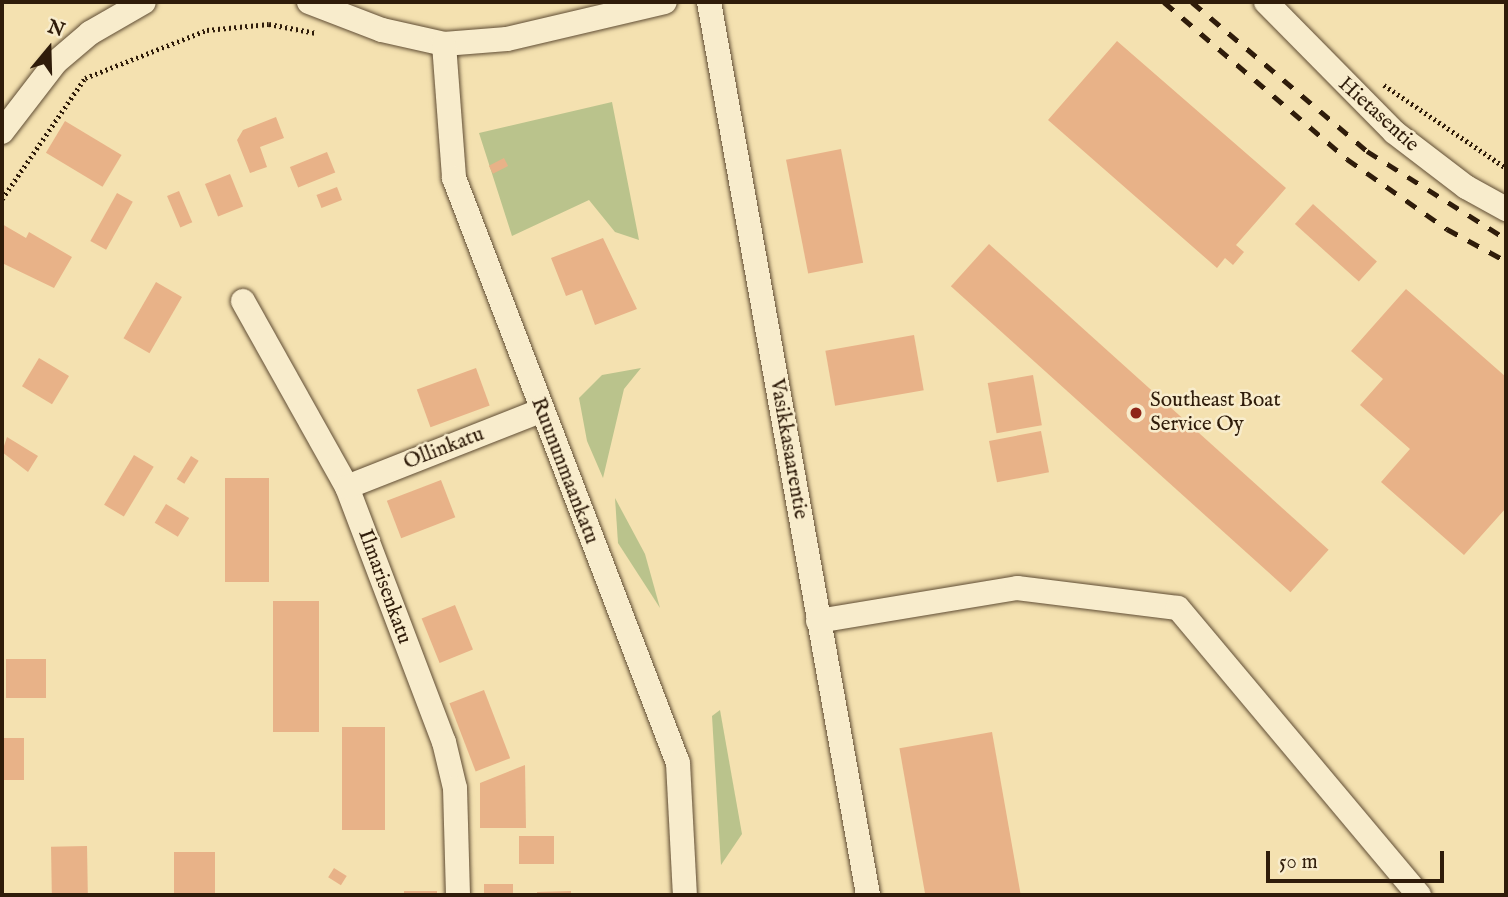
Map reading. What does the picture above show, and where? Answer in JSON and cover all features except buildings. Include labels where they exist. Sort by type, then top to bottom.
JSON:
[{"type":"street","points":[[2,132],[56,62],[90,33],[144,2]]},
{"type":"street","points":[[309,2],[382,30],[444,44],[507,39],[665,2]]},
{"type":"street","name":"Vasikkasaarentie","points":[[709,2],[868,895]]},
{"type":"street","name":"Hietasentie","points":[[1266,2],[1320,62],[1394,132],[1466,187],[1506,209]]},
{"type":"street","name":"Ruununmaankatu","points":[[444,44],[454,178],[540,411],[678,763],[685,895]]},
{"type":"street","name":"Ilmarisenkatu","points":[[243,301],[347,487],[444,742],[455,788],[458,895]]},
{"type":"street","name":"Ollinkatu","points":[[347,487],[540,411]]},
{"type":"street","points":[[818,621],[1017,588],[1178,608],[1419,895]]},
{"type":"path","points":[[2,199],[71,92],[85,78],[208,30],[268,24],[321,34]]},
{"type":"path","points":[[1381,83],[1506,169]]},
{"type":"green space","points":[[612,102],[639,240],[615,232],[589,200],[512,236],[479,133]]},
{"type":"green space","points":[[641,368],[624,389],[603,478],[587,441],[579,398],[602,375]]},
{"type":"green space","points":[[615,498],[645,554],[660,608],[618,543]]},
{"type":"green space","points":[[720,710],[742,834],[721,865],[712,716]]},
{"type":"railway","points":[[1164,2],[1347,159],[1447,229],[1506,261]]},
{"type":"railway","points":[[1192,2],[1367,151],[1506,239]]},
{"type":"place","name":"Southeast Boat Service Oy","points":[[1136,413]]}]
